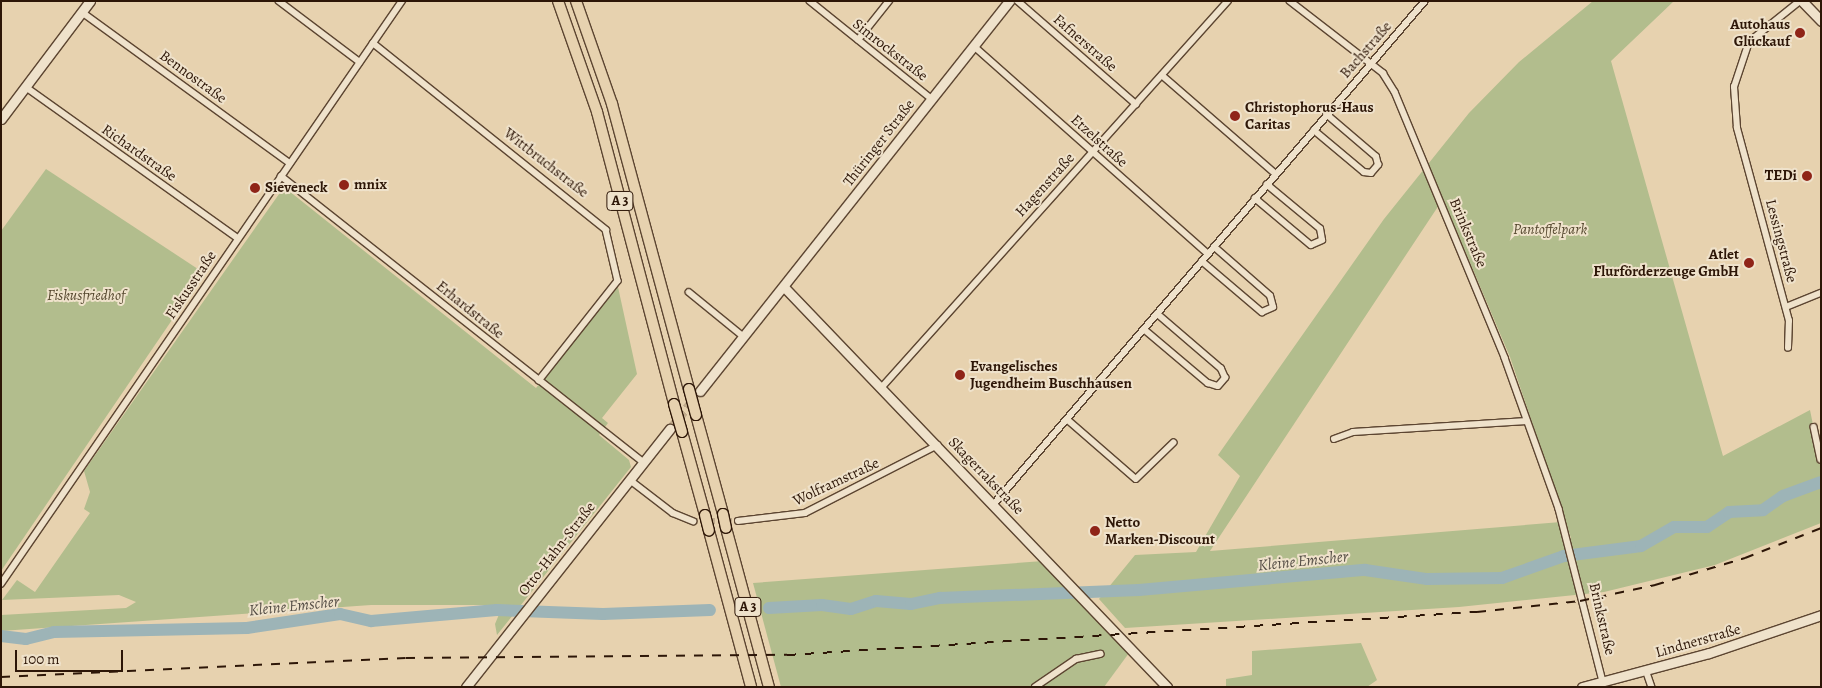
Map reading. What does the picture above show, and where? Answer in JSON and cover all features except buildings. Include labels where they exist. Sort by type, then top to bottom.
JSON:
[{"type":"highway","name":"A 3","points":[[558,1],[597,112],[750,687]]},
{"type":"highway","name":"A 3","points":[[576,1],[612,104],[769,687]]},
{"type":"street","points":[[1,119],[90,1]]},
{"type":"street","points":[[279,1],[360,62]]},
{"type":"street","name":"Simrockstraße","points":[[810,1],[932,99]]},
{"type":"street","points":[[858,40],[889,1]]},
{"type":"street","name":"Thüringer Straße","points":[[743,336],[1009,1]]},
{"type":"street","name":"Fafnerstraße","points":[[1018,1],[1136,104]]},
{"type":"street","name":"Hagenstraße","points":[[882,387],[1228,1]]},
{"type":"street","name":"Brinkstraße","points":[[1290,1],[1386,77],[1398,100],[1527,421],[1581,579],[1603,681]]},
{"type":"street","name":"Bachstraße","points":[[994,504],[1068,420],[1425,1]]},
{"type":"street","points":[[1801,1],[1821,21]]},
{"type":"street","name":"Lessingstraße","points":[[1788,348],[1786,307],[1737,128],[1734,87],[1749,42],[1801,1]]},
{"type":"street","name":"Fiskusstraße","points":[[1,584],[401,2]]},
{"type":"street","name":"Bennostraße","points":[[82,12],[290,163]]},
{"type":"street","name":"Wittbruchstraße","points":[[373,43],[606,230],[618,281],[539,381]]},
{"type":"street","name":"Etzelstraße","points":[[974,46],[1208,254]]},
{"type":"street","points":[[1162,75],[1276,174]]},
{"type":"street","name":"Richardstraße","points":[[26,87],[238,238]]},
{"type":"street","points":[[1314,130],[1364,172],[1371,173],[1378,164],[1376,157],[1327,115]]},
{"type":"street","name":"Erhardstraße","points":[[282,176],[644,463]]},
{"type":"street","points":[[1256,198],[1308,243],[1320,242],[1320,229],[1267,185]]},
{"type":"street","points":[[1202,262],[1262,312],[1273,307],[1270,296],[1214,247]]},
{"type":"street","name":"Skagerrakstraße","points":[[784,286],[1167,687]]},
{"type":"street","points":[[689,292],[743,336],[700,391]]},
{"type":"street","name":"Lessingstraße","points":[[1786,307],[1821,293]]},
{"type":"street","points":[[1144,329],[1208,383],[1218,386],[1225,378],[1221,369],[1157,314]]},
{"type":"street","points":[[1068,420],[1136,479],[1173,443]]},
{"type":"street","points":[[1334,439],[1353,432],[1527,421]]},
{"type":"street","points":[[1814,427],[1821,460]]},
{"type":"street","name":"Otto-Hahn-Straße","points":[[466,687],[670,429]]},
{"type":"street","name":"Wolframstraße","points":[[738,520],[805,513],[938,446]]},
{"type":"street","points":[[630,480],[673,513],[693,521]]},
{"type":"street","name":"Lindnerstraße","points":[[1582,687],[1646,670],[1821,615]]},
{"type":"street","points":[[1034,687],[1076,659],[1100,654]]},
{"type":"street","points":[[1646,670],[1652,687]]},
{"type":"green space","name":"Pantoffelpark","points":[[1593,1],[1674,1],[1611,61],[1723,456],[1810,410],[1821,464],[1821,523],[1715,565],[1604,592],[1459,607],[1125,628],[1099,599],[1135,555],[1196,552],[1240,476],[1218,455],[1384,219],[1469,113],[1519,62]],"holes":[[[1443,199],[1510,357],[1571,538],[1567,540],[1561,522],[1210,551]]]},
{"type":"green space","name":"Fiskusfriedhof","points":[[46,169],[204,273],[1,571],[1,231]]},
{"type":"green space","points":[[284,187],[536,388],[618,287],[637,374],[602,418],[608,423],[599,435],[629,460],[631,467],[497,635],[495,624],[503,605],[371,605],[1,631],[1,615],[126,608],[136,602],[119,595],[2,600],[17,580],[35,592],[90,513],[84,509],[90,492],[84,471]]},
{"type":"green space","points":[[1043,561],[1129,653],[1104,687],[781,687],[753,583]]},
{"type":"green space","points":[[1361,643],[1377,680],[1367,687],[1226,687],[1226,679],[1252,675],[1252,651]]},
{"type":"waterway","name":"Kleine Emscher","points":[[769,608],[822,605],[851,609],[876,601],[911,604],[940,598],[1139,590],[1365,570],[1427,579],[1502,578],[1564,556],[1641,546],[1674,527],[1707,527],[1729,512],[1763,510],[1783,496],[1821,482]]},
{"type":"waterway","name":"Kleine Emscher","points":[[1,636],[26,639],[54,632],[247,628],[340,614],[371,621],[497,610],[603,614],[710,610]]},
{"type":"tunnel","points":[[670,429],[696,396]]},
{"type":"tunnel","points":[[693,521],[738,521]]},
{"type":"railway","points":[[1,677],[406,658],[787,655],[1477,612],[1580,601],[1655,585],[1745,558],[1821,528]]},
{"type":"place","name":"Autohaus Glückauf","points":[[1800,33]]},
{"type":"place","name":"Christophorus-Haus Caritas","points":[[1235,116]]},
{"type":"place","name":"TEDi","points":[[1807,176]]},
{"type":"place","name":"mnix","points":[[344,185]]},
{"type":"place","name":"Sieveneck","points":[[255,188]]},
{"type":"place","name":"Atlet Flurförderzeuge GmbH","points":[[1749,263]]},
{"type":"place","name":"Evangelisches Jugendheim Buschhausen","points":[[960,375]]},
{"type":"place","name":"Netto Marken-Discount","points":[[1095,531]]}]
